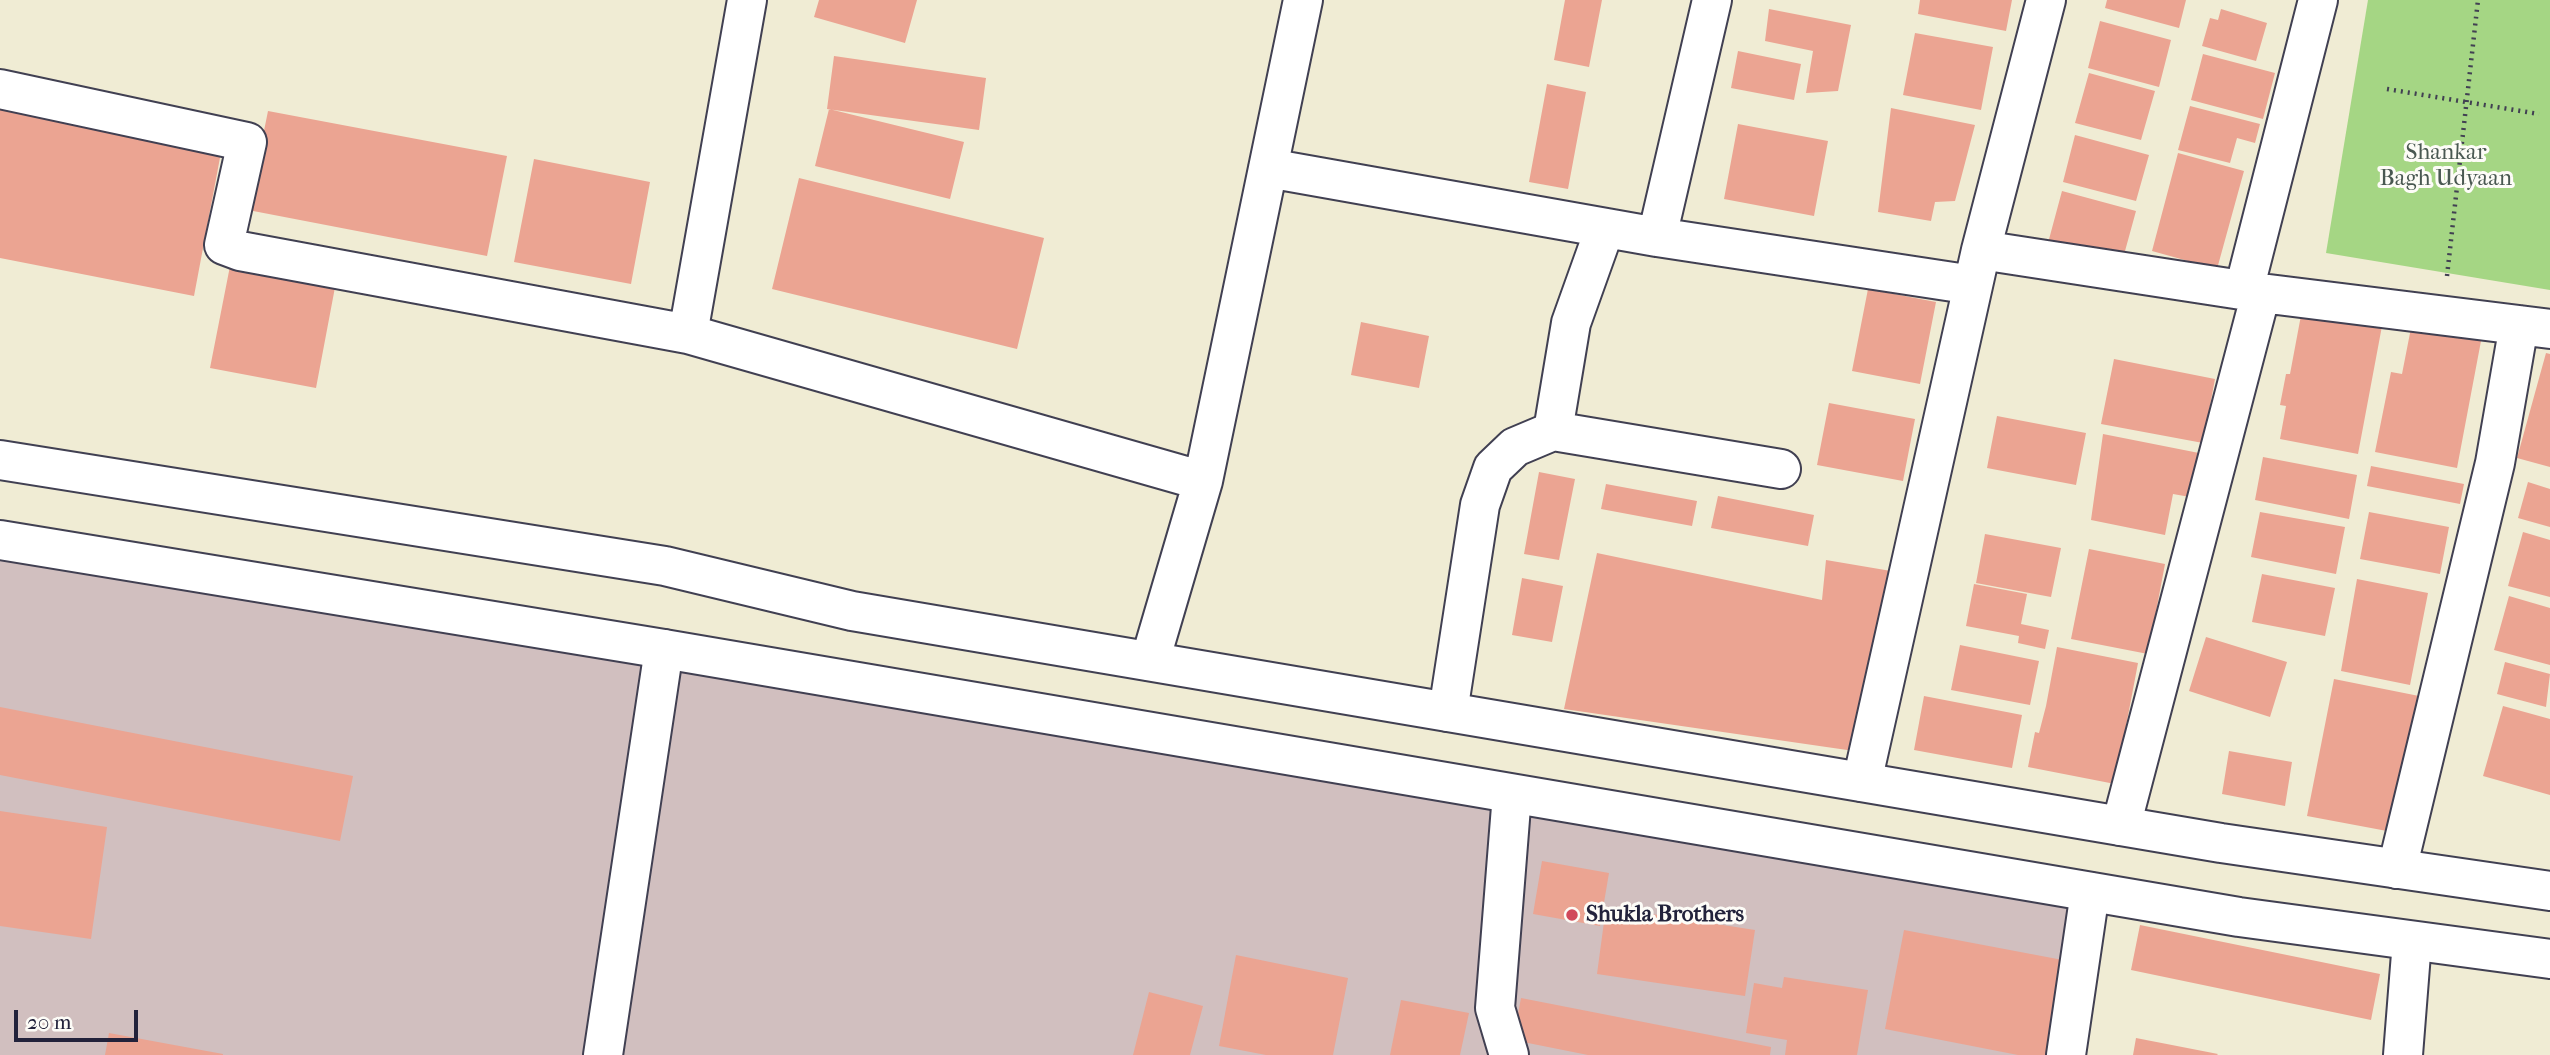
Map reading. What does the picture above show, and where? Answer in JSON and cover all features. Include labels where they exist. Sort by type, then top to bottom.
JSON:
[{"type":"street","points":[[688,334],[747,0]]},
{"type":"street","points":[[1150,661],[1203,481],[1303,0]]},
{"type":"street","points":[[1657,237],[1712,0]]},
{"type":"street","points":[[1862,782],[1977,268],[2046,0]]},
{"type":"street","points":[[2121,826],[2253,291],[2318,0]]},
{"type":"street","points":[[0,89],[247,142],[224,245],[240,251],[688,334],[1203,481]]},
{"type":"street","points":[[1268,168],[1657,237],[2253,291],[2535,327],[2495,463],[2397,869]]},
{"type":"street","points":[[1553,431],[1571,323],[1605,228]]},
{"type":"street","points":[[1448,712],[1480,505],[1493,468],[1515,447],[1553,431],[1781,469]]},
{"type":"street","points":[[0,460],[665,565],[852,611],[2121,826],[2550,891]]},
{"type":"street","points":[[0,540],[664,649],[2239,917],[2550,959]]},
{"type":"street","points":[[603,1055],[664,649]]},
{"type":"street","points":[[1509,1055],[1495,1008],[1512,794]]},
{"type":"street","points":[[2066,1055],[2090,892]]},
{"type":"street","points":[[2403,1055],[2412,941]]},
{"type":"path","points":[[2443,315],[2479,0]]},
{"type":"path","points":[[2387,89],[2539,114]]},
{"type":"shaded area","points":[[0,549],[2097,907],[2072,1055],[0,1055]]},
{"type":"green space","name":"Shankar Bagh Udyaan","points":[[2368,0],[2550,0],[2550,290],[2326,253]]},
{"type":"building","points":[[819,0],[917,0],[905,43],[814,17]]},
{"type":"building","points":[[1565,0],[1602,0],[1589,67],[1554,60]]},
{"type":"building","points":[[1920,0],[2012,0],[2006,31],[1918,14]]},
{"type":"building","points":[[2107,0],[2186,0],[2179,28],[2105,8]]},
{"type":"building","points":[[1769,9],[1851,25],[1838,91],[1806,93],[1813,51],[1765,41]]},
{"type":"building","points":[[2221,9],[2267,23],[2256,61],[2202,46],[2210,18],[2218,20]]},
{"type":"building","points":[[2100,21],[2171,40],[2159,87],[2088,68]]},
{"type":"building","points":[[1915,33],[1993,47],[1981,110],[1903,95]]},
{"type":"building","points":[[1738,51],[1801,64],[1794,100],[1731,88]]},
{"type":"building","points":[[2203,54],[2275,73],[2263,119],[2191,100]]},
{"type":"building","points":[[834,56],[986,78],[979,130],[827,109]]},
{"type":"building","points":[[2089,73],[2155,91],[2141,140],[2075,123]]},
{"type":"building","points":[[1547,84],[1586,92],[1568,189],[1529,182]]},
{"type":"building","points":[[0,104],[222,147],[194,296],[0,258]]},
{"type":"building","points":[[2190,106],[2260,124],[2255,143],[2237,138],[2230,163],[2178,150]]},
{"type":"building","points":[[1891,108],[1975,125],[1955,201],[1935,202],[1931,221],[1878,212]]},
{"type":"building","points":[[829,109],[964,142],[950,199],[815,166]]},
{"type":"building","points":[[268,111],[507,156],[487,256],[248,210]]},
{"type":"building","points":[[1738,124],[1828,141],[1814,216],[1724,199]]},
{"type":"building","points":[[2075,135],[2149,155],[2136,201],[2063,182]]},
{"type":"building","points":[[2178,153],[2244,171],[2217,269],[2152,251]]},
{"type":"building","points":[[534,159],[650,182],[631,284],[514,262]]},
{"type":"building","points":[[799,178],[1044,238],[1017,349],[772,289]]},
{"type":"building","points":[[2062,191],[2136,211],[2122,262],[2048,243]]},
{"type":"building","points":[[231,261],[336,282],[316,388],[210,368]]},
{"type":"building","points":[[1868,289],[1936,302],[1920,384],[1852,371]]},
{"type":"building","points":[[2302,310],[2382,326],[2358,454],[2280,439],[2286,406],[2280,405],[2286,374],[2290,374]]},
{"type":"building","points":[[1361,322],[1429,336],[1419,388],[1351,375]]},
{"type":"building","points":[[2411,328],[2481,341],[2457,468],[2375,452],[2391,372],[2402,374]]},
{"type":"building","points":[[2546,353],[2550,354],[2550,467],[2517,458]]},
{"type":"building","points":[[2114,359],[2215,379],[2203,443],[2101,424]]},
{"type":"building","points":[[1829,403],[1915,419],[1903,481],[1817,465]]},
{"type":"building","points":[[1997,416],[2086,433],[2076,485],[1987,468]]},
{"type":"building","points":[[2103,434],[2199,453],[2190,497],[2173,494],[2165,535],[2091,520]]},
{"type":"building","points":[[2263,457],[2357,475],[2349,519],[2255,500]]},
{"type":"building","points":[[2371,466],[2464,484],[2460,504],[2367,486]]},
{"type":"building","points":[[1539,472],[1575,479],[1559,560],[1524,554]]},
{"type":"building","points":[[2528,482],[2550,489],[2550,527],[2518,518]]},
{"type":"building","points":[[1606,484],[1697,501],[1692,526],[1601,509]]},
{"type":"building","points":[[1718,496],[1814,515],[1808,546],[1711,528]]},
{"type":"building","points":[[2260,512],[2345,527],[2336,574],[2251,557]]},
{"type":"building","points":[[2369,512],[2449,527],[2440,574],[2360,559]]},
{"type":"building","points":[[2523,532],[2550,540],[2550,597],[2508,586]]},
{"type":"building","points":[[1985,534],[2061,548],[2051,597],[1976,583]]},
{"type":"building","points":[[2089,549],[2165,564],[2148,654],[2071,639]]},
{"type":"building","points":[[1597,553],[1822,600],[1826,560],[1891,571],[1854,751],[1564,709]]},
{"type":"building","points":[[2262,574],[2335,588],[2325,636],[2252,622]]},
{"type":"building","points":[[1522,578],[1563,586],[1552,642],[1512,635]]},
{"type":"building","points":[[2357,579],[2428,593],[2410,685],[2341,671]]},
{"type":"building","points":[[1974,584],[2027,594],[2021,624],[2049,630],[2045,649],[2018,643],[2019,636],[1966,626]]},
{"type":"building","points":[[2509,596],[2550,608],[2550,665],[2494,650]]},
{"type":"building","points":[[2206,637],[2287,662],[2270,717],[2189,691]]},
{"type":"building","points":[[1960,645],[2039,661],[2030,705],[1951,690]]},
{"type":"building","points":[[2057,647],[2138,663],[2115,784],[2028,767],[2035,732],[2039,733],[2046,706]]},
{"type":"building","points":[[2505,662],[2550,674],[2546,707],[2497,694]]},
{"type":"building","points":[[2334,679],[2419,696],[2403,834],[2307,816]]},
{"type":"building","points":[[1924,696],[2022,715],[2012,768],[1914,750]]},
{"type":"building","points":[[2503,706],[2550,719],[2550,795],[2483,776]]},
{"type":"building","points":[[0,707],[353,776],[340,841],[0,775]]},
{"type":"building","points":[[2229,751],[2292,762],[2285,806],[2222,794]]},
{"type":"building","points":[[0,811],[107,827],[91,939],[0,926]]},
{"type":"building","points":[[1542,861],[1609,873],[1600,926],[1533,914]]},
{"type":"building","points":[[1606,907],[1755,930],[1745,996],[1597,974]]},
{"type":"building","points":[[2140,925],[2380,974],[2371,1020],[2131,970]]},
{"type":"building","points":[[1904,930],[2068,961],[2049,1055],[2018,1055],[1885,1029]]},
{"type":"building","points":[[1236,955],[1348,978],[1333,1055],[1266,1055],[1219,1046]]},
{"type":"building","points":[[1784,977],[1868,990],[1857,1055],[1785,1055],[1787,1040],[1746,1033],[1754,983],[1782,988]]},
{"type":"building","points":[[1149,992],[1203,1006],[1190,1055],[1133,1055]]},
{"type":"building","points":[[1521,998],[1771,1047],[1770,1055],[1588,1055],[1513,1040]]},
{"type":"building","points":[[1401,1000],[1469,1013],[1460,1055],[1390,1055]]},
{"type":"building","points":[[109,1033],[223,1054],[223,1055],[105,1055]]},
{"type":"building","points":[[2136,1038],[2218,1054],[2133,1055]]},
{"type":"place","name":"Shukla Brothers","points":[[1572,915]]}]
